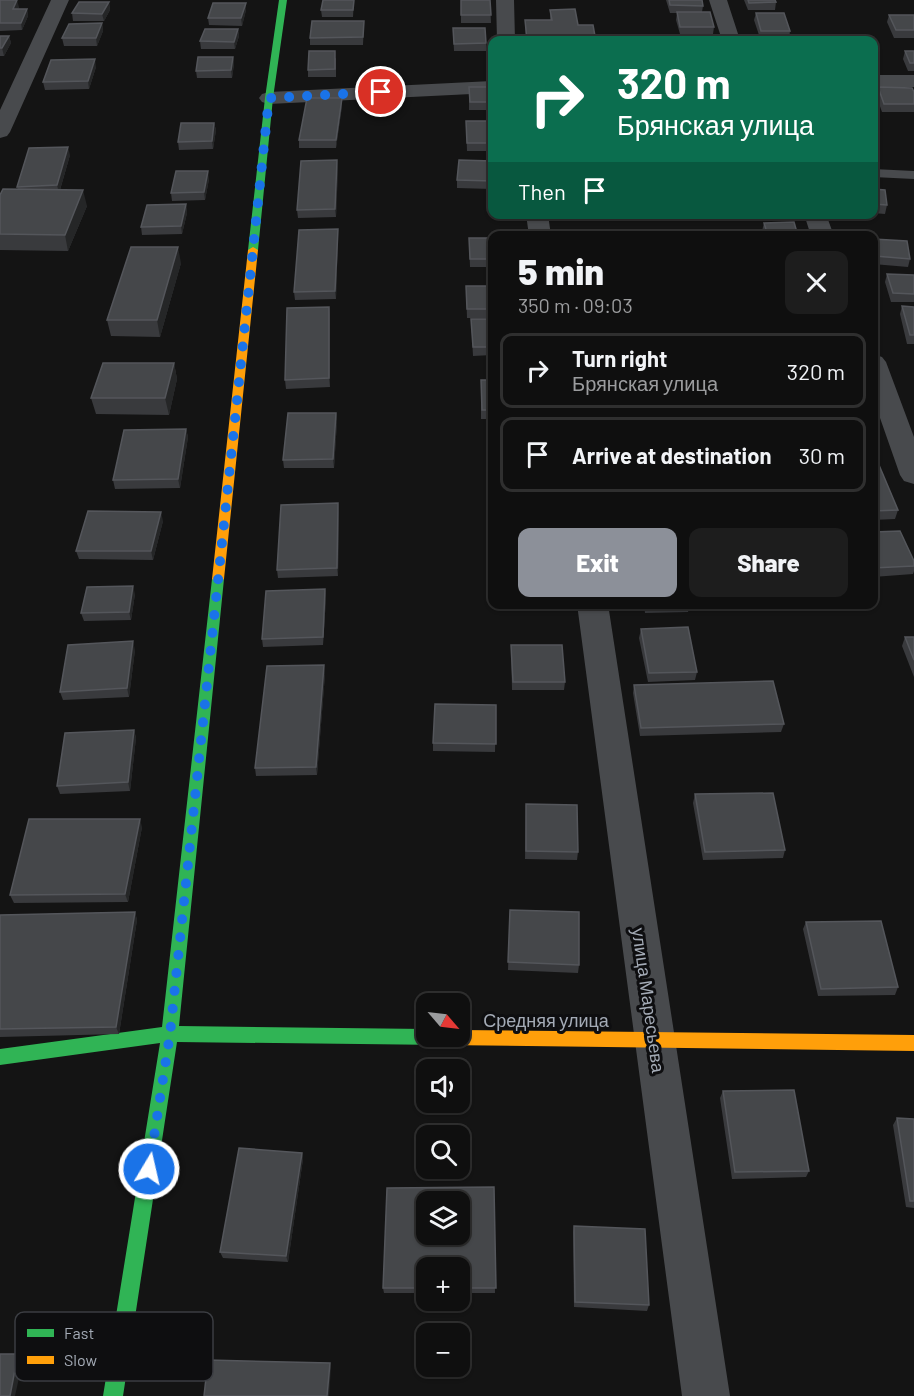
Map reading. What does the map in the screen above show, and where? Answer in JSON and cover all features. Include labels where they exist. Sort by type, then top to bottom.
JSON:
[{"type":"street","points":[[0,132],[60,0]]},
{"type":"street","points":[[126,1312],[170,1034],[269,98],[283,0]]},
{"type":"street","points":[[505,0],[506,36]]},
{"type":"street","points":[[718,0],[730,36]]},
{"type":"street","points":[[878,81],[914,81]]},
{"type":"street","points":[[269,98],[488,87]]},
{"type":"street","points":[[878,376],[914,474]]},
{"type":"street","name":"улица Маресьева","points":[[593,609],[706,1396]]},
{"type":"street","name":"Средняя улица","points":[[0,1057],[170,1034],[654,1038],[914,1043]]},
{"type":"street","points":[[113,1396],[115,1381]]},
{"type":"lane","points":[[878,173],[914,175]]},
{"type":"building","points":[[0,0],[17,0],[13,9],[27,9],[21,23],[0,23]]},
{"type":"building","points":[[323,0],[354,0],[353,10],[321,10]]},
{"type":"building","points":[[461,0],[490,0],[491,15],[461,15]]},
{"type":"building","points":[[669,0],[702,0],[703,6],[670,5]]},
{"type":"building","points":[[748,0],[775,0],[776,2],[749,3]]},
{"type":"building","points":[[79,2],[109,2],[102,14],[72,13]]},
{"type":"building","points":[[213,3],[246,3],[241,18],[208,18]]},
{"type":"building","points":[[575,9],[578,25],[593,25],[595,36],[527,36],[525,20],[552,20],[550,10]]},
{"type":"building","points":[[677,12],[710,12],[714,27],[680,27]]},
{"type":"building","points":[[756,13],[784,13],[790,31],[761,31]]},
{"type":"building","points":[[889,15],[914,15],[914,30],[896,30]]},
{"type":"building","points":[[312,21],[364,21],[363,37],[310,38]]},
{"type":"building","points":[[102,23],[96,38],[62,38],[69,24]]},
{"type":"building","points":[[453,28],[485,28],[486,43],[454,44]]},
{"type":"building","points":[[205,29],[238,29],[234,42],[200,41]]},
{"type":"building","points":[[0,36],[9,36],[2,48],[0,48]]},
{"type":"building","points":[[309,51],[335,51],[335,69],[308,70]]},
{"type":"building","points":[[905,51],[914,51],[914,63],[910,63]]},
{"type":"building","points":[[198,57],[233,57],[231,70],[196,71]]},
{"type":"building","points":[[95,59],[88,81],[43,82],[51,60]]},
{"type":"building","points":[[469,87],[488,87],[488,102],[470,102]]},
{"type":"building","points":[[878,87],[912,88],[914,104],[884,104]]},
{"type":"building","points":[[307,98],[342,98],[336,140],[299,140]]},
{"type":"building","points":[[466,121],[488,121],[488,143],[467,143]]},
{"type":"building","points":[[181,123],[214,123],[212,141],[178,142]]},
{"type":"building","points":[[68,147],[57,185],[17,187],[29,148]]},
{"type":"building","points":[[337,160],[335,209],[297,210],[301,161]]},
{"type":"building","points":[[459,160],[488,161],[488,181],[457,180]]},
{"type":"building","points":[[176,171],[208,171],[204,192],[171,193]]},
{"type":"building","points":[[3,189],[83,190],[65,235],[0,234],[0,195]]},
{"type":"building","points":[[878,189],[885,190],[887,205],[878,204]]},
{"type":"building","points":[[186,204],[181,226],[141,227],[147,205]]},
{"type":"building","points":[[794,222],[797,231],[766,231],[764,223]]},
{"type":"building","points":[[338,229],[335,291],[294,292],[299,230]]},
{"type":"building","points":[[575,230],[610,230],[610,231]]},
{"type":"building","points":[[469,238],[488,238],[488,259],[470,259]]},
{"type":"building","points":[[878,239],[907,241],[910,259],[878,256]]},
{"type":"building","points":[[131,247],[178,247],[157,320],[107,320]]},
{"type":"building","points":[[887,274],[914,275],[914,294],[893,293]]},
{"type":"building","points":[[466,286],[488,286],[488,309],[467,309]]},
{"type":"building","points":[[902,306],[914,307],[914,335],[910,335]]},
{"type":"building","points":[[329,307],[329,378],[285,380],[287,308]]},
{"type":"building","points":[[471,319],[488,319],[488,347],[473,347]]},
{"type":"building","points":[[103,363],[174,363],[165,398],[91,398]]},
{"type":"building","points":[[481,380],[488,380],[488,410],[482,410]]},
{"type":"building","points":[[288,413],[336,413],[333,459],[283,460]]},
{"type":"building","points":[[186,429],[178,479],[113,480],[124,430]]},
{"type":"building","points":[[879,465],[898,510],[878,511]]},
{"type":"building","points":[[338,503],[337,568],[277,570],[281,505]]},
{"type":"building","points":[[88,511],[161,512],[151,551],[76,551]]},
{"type":"building","points":[[900,531],[914,561],[914,566],[878,568],[878,532]]},
{"type":"building","points":[[133,586],[129,612],[81,613],[87,587]]},
{"type":"building","points":[[325,589],[323,637],[262,639],[266,591]]},
{"type":"building","points":[[688,627],[697,672],[649,673],[641,629]]},
{"type":"building","points":[[905,637],[914,637],[914,660]]},
{"type":"building","points":[[133,641],[127,688],[60,692],[68,645]]},
{"type":"building","points":[[511,645],[562,645],[565,682],[513,682]]},
{"type":"building","points":[[324,665],[316,767],[255,768],[267,666]]},
{"type":"building","points":[[773,681],[784,724],[641,728],[634,685]]},
{"type":"building","points":[[435,704],[496,705],[496,744],[433,743]]},
{"type":"building","points":[[134,730],[128,782],[57,786],[65,733]]},
{"type":"building","points":[[773,793],[785,850],[705,852],[695,794]]},
{"type":"building","points":[[526,804],[577,805],[578,852],[526,851]]},
{"type":"building","points":[[29,819],[140,819],[125,894],[10,895]]},
{"type":"building","points":[[510,910],[579,912],[579,965],[508,962]]},
{"type":"building","points":[[135,912],[116,1027],[0,1029],[0,915]]},
{"type":"building","points":[[881,921],[898,987],[821,989],[806,922]]},
{"type":"building","points":[[794,1090],[809,1171],[735,1172],[723,1091]]},
{"type":"building","points":[[897,1118],[914,1119],[914,1201],[910,1201]]},
{"type":"building","points":[[239,1148],[302,1153],[286,1256],[220,1252]]},
{"type":"building","points":[[494,1187],[496,1288],[470,1288],[470,1257],[416,1257],[416,1288],[383,1288],[387,1188]]},
{"type":"building","points":[[574,1226],[645,1229],[649,1305],[575,1302]]},
{"type":"building","points":[[0,1354],[15,1354],[15,1370],[10,1396],[0,1396]]},
{"type":"building","points":[[213,1360],[330,1363],[327,1396],[204,1396],[206,1381],[213,1381]]},
{"type":"traffic: fast","points":[[253,250],[269,98],[283,0]]},
{"type":"traffic: fast","points":[[126,1312],[170,1034],[218,579]]},
{"type":"traffic: fast","points":[[0,1057],[170,1034],[416,1037]]},
{"type":"traffic: fast","points":[[113,1396],[115,1381]]},
{"type":"traffic: slow","points":[[218,579],[253,250]]},
{"type":"traffic: slow","points":[[470,1037],[914,1043]]},
{"type":"route","points":[[149,1169],[170,1034],[269,98],[381,92]]}]
